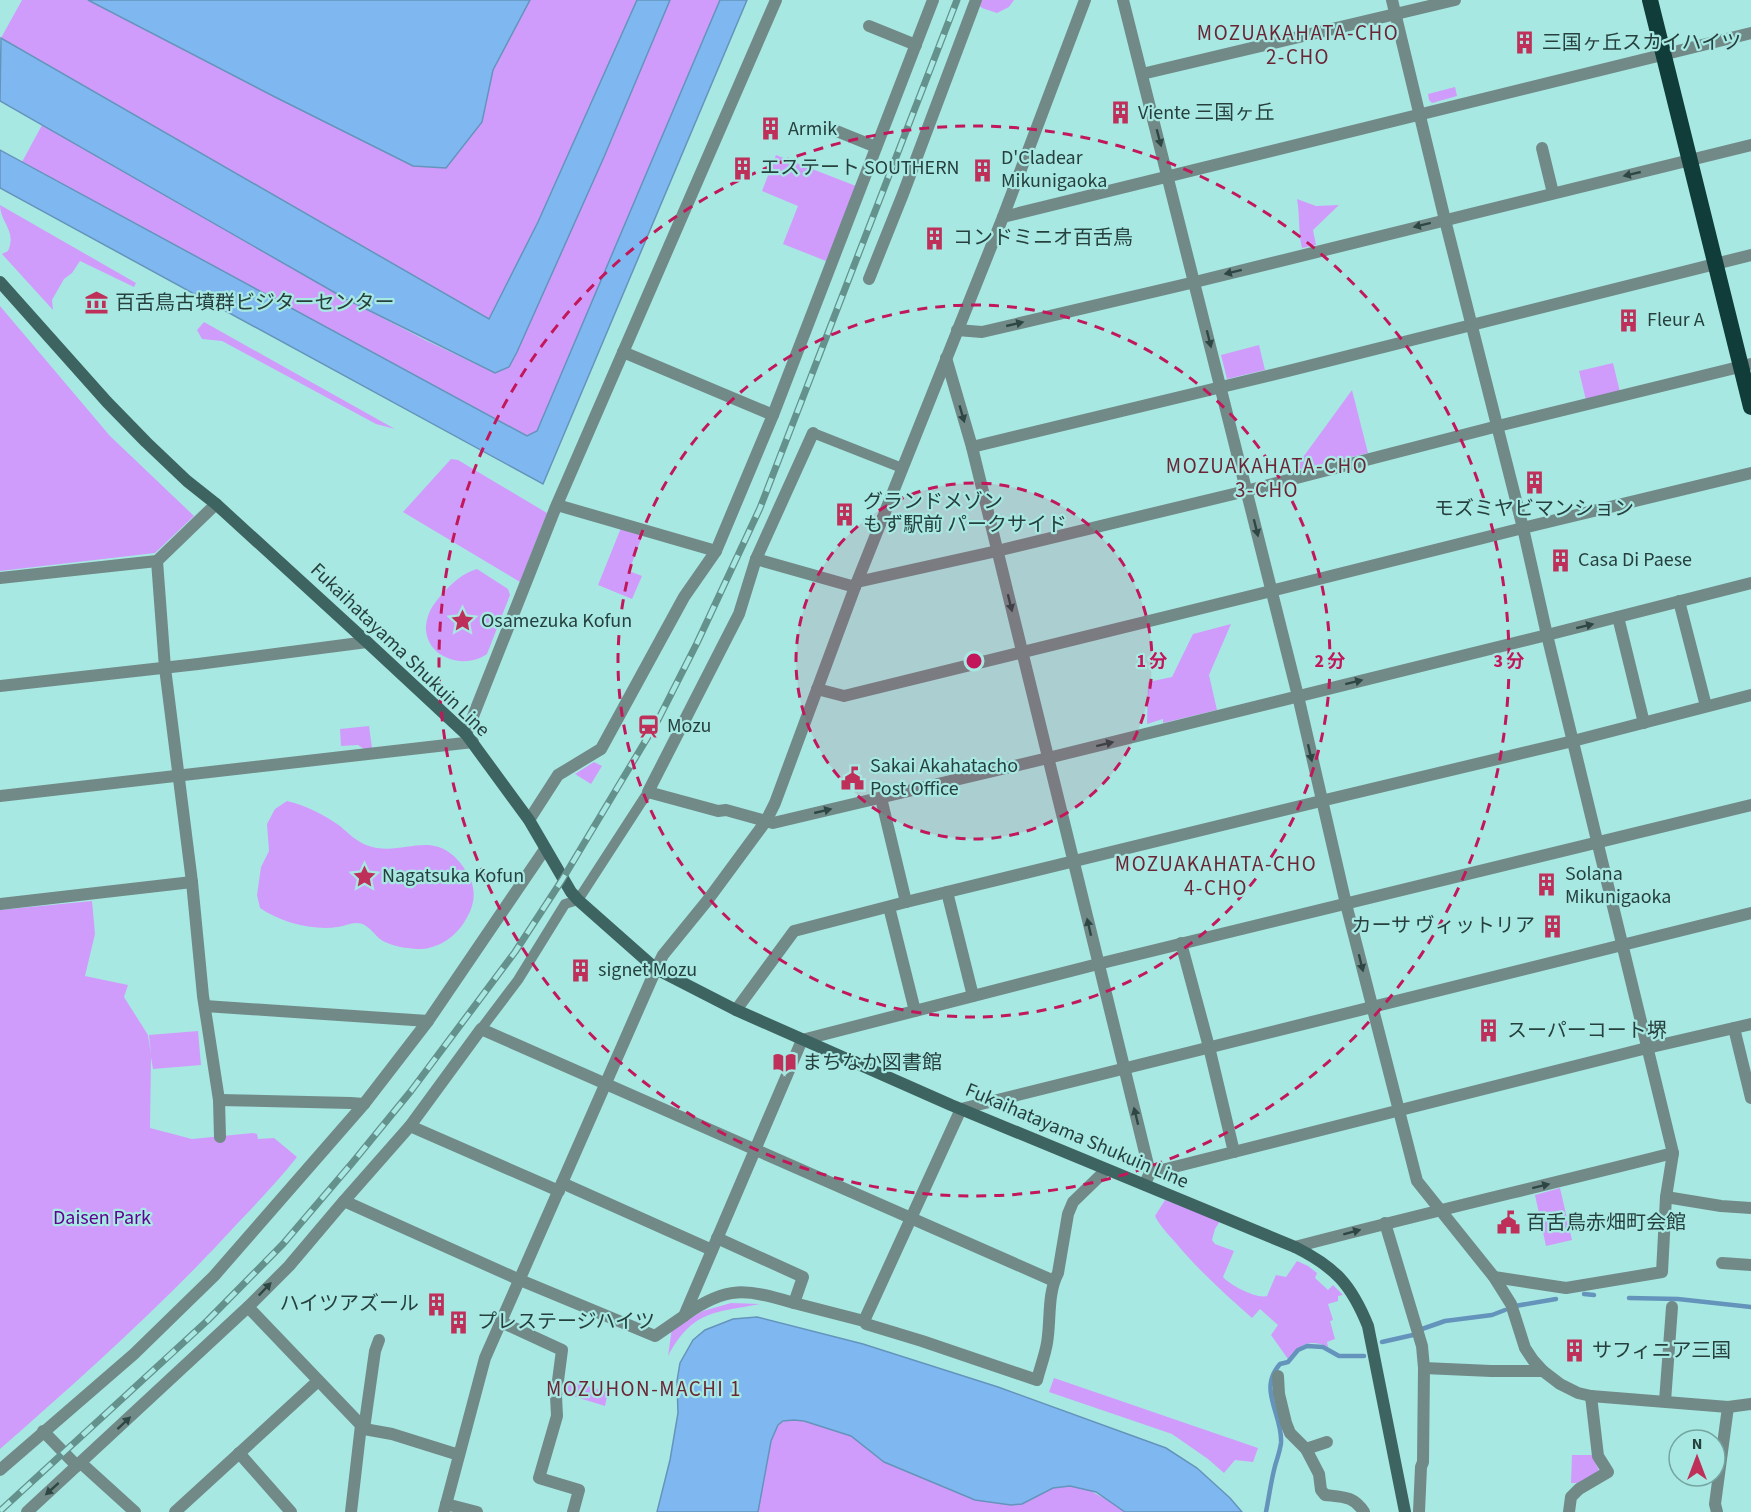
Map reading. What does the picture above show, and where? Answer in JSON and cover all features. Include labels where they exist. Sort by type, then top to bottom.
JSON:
[{"type":"highway","points":[[1650,0],[1714,264],[1746,365],[1751,407]]},
{"type":"main road","name":"Fukaihatayama Shukuin Line","points":[[0,282],[126,422],[187,481],[216,504],[469,738],[529,820],[562,880],[578,900],[656,969],[736,1010],[802,1040],[1319,1259],[1342,1280],[1358,1302],[1368,1326],[1405,1512]]},
{"type":"street","points":[[0,796],[179,777],[469,738],[557,505],[776,0]]},
{"type":"street","points":[[529,820],[558,775],[601,749],[684,597],[716,551],[773,415],[933,0]]},
{"type":"street","points":[[869,279],[976,0]]},
{"type":"street","points":[[477,1512],[445,1508],[485,1358],[663,955],[707,901],[766,821],[774,803],[856,585],[1003,217],[1085,0]]},
{"type":"street","points":[[1124,0],[1298,696],[1346,904],[1417,1181],[1494,1277],[1511,1304],[1525,1348],[1543,1371],[1560,1384],[1578,1393],[1591,1396],[1728,1407],[1751,1404]]},
{"type":"street","points":[[1392,0],[1523,528],[1673,1153],[1666,1197],[1662,1272],[1566,1288],[1494,1277]]},
{"type":"street","points":[[1142,74],[1455,0]]},
{"type":"street","points":[[868,26],[916,45]]},
{"type":"street","points":[[1003,217],[1751,33]]},
{"type":"street","points":[[834,130],[876,147]]},
{"type":"street","points":[[957,330],[982,332],[1751,145]]},
{"type":"street","points":[[1542,148],[1553,193]]},
{"type":"street","points":[[972,447],[1751,255]]},
{"type":"street","points":[[623,352],[773,415]]},
{"type":"street","points":[[946,358],[972,447],[1150,1173],[1143,1185]]},
{"type":"street","points":[[756,559],[856,585],[1246,491],[1746,365]]},
{"type":"street","points":[[27,1512],[248,1307],[289,1266],[410,1126],[518,980],[565,904],[578,900],[648,792],[739,614],[756,559],[813,433],[902,468]]},
{"type":"street","points":[[817,689],[844,696],[1751,473]]},
{"type":"street","points":[[0,578],[157,561],[216,504]]},
{"type":"street","points":[[557,505],[716,551]]},
{"type":"street","points":[[157,561],[165,668],[205,1006],[219,1100],[220,1137]]},
{"type":"street","points":[[648,792],[773,823],[1048,758],[1751,583]]},
{"type":"street","points":[[1679,601],[1706,706]]},
{"type":"street","points":[[1617,617],[1644,723]]},
{"type":"street","points":[[0,686],[367,642]]},
{"type":"street","points":[[736,1010],[794,931],[1573,741],[1751,695]]},
{"type":"street","points":[[881,798],[906,902]]},
{"type":"street","points":[[684,1316],[802,1040],[1181,943],[1751,805]]},
{"type":"street","points":[[0,1470],[134,1354],[214,1276],[364,1104],[428,1021],[545,849]]},
{"type":"street","points":[[0,904],[192,882]]},
{"type":"street","points":[[947,892],[973,996]]},
{"type":"street","points":[[889,907],[915,1011]]},
{"type":"street","points":[[864,1321],[961,1109],[1751,913]]},
{"type":"street","points":[[1181,943],[1234,1152]]},
{"type":"street","points":[[205,1006],[428,1021]]},
{"type":"street","points":[[1150,1173],[1751,1024]]},
{"type":"street","points":[[1734,1028],[1751,1098]]},
{"type":"street","points":[[481,1029],[1054,1281]]},
{"type":"street","points":[[219,1100],[364,1104]]},
{"type":"street","points":[[410,1126],[712,1250]]},
{"type":"street","points":[[1295,1247],[1673,1153]]},
{"type":"street","points":[[344,1201],[520,1280],[655,1336],[713,1297],[730,1292],[759,1293],[864,1321],[866,1324],[1037,1380],[1047,1343],[1054,1281],[1058,1273],[1068,1214],[1073,1202],[1106,1170]]},
{"type":"street","points":[[1666,1197],[1721,1206],[1751,1208]]},
{"type":"street","points":[[1385,1223],[1422,1346],[1424,1368],[1423,1462],[1419,1512]]},
{"type":"street","points":[[717,1238],[803,1276],[794,1302]]},
{"type":"street","points":[[1722,1263],[1751,1265]]},
{"type":"street","points":[[248,1307],[363,1427],[459,1455]]},
{"type":"street","points":[[1665,1401],[1672,1307]]},
{"type":"street","points":[[501,1322],[562,1350],[556,1396],[557,1416],[539,1478],[579,1490],[573,1512]]},
{"type":"street","points":[[351,1512],[375,1351],[380,1340]]},
{"type":"street","points":[[1424,1368],[1543,1371]]},
{"type":"street","points":[[1278,1376],[1278,1394],[1286,1423],[1290,1433],[1306,1449],[1319,1474],[1321,1490],[1325,1495],[1347,1497],[1358,1502],[1364,1512]]},
{"type":"street","points":[[175,1512],[318,1381]]},
{"type":"street","points":[[1569,1512],[1571,1497],[1579,1489],[1608,1472],[1598,1456],[1595,1445],[1591,1396]]},
{"type":"street","points":[[1717,1512],[1715,1504],[1728,1407]]},
{"type":"street","points":[[43,1431],[135,1512]]},
{"type":"street","points":[[1306,1449],[1327,1442]]},
{"type":"street","points":[[239,1453],[291,1512]]},
{"type":"green space","points":[[22,0],[88,0],[118,16],[482,122],[493,70],[530,0],[637,0],[538,222],[489,319],[1,38]]},
{"type":"green space","points":[[670,0],[720,0],[537,432],[527,437],[22,162],[42,125],[346,299],[495,373],[604,157]]},
{"type":"green space","points":[[979,0],[1014,0],[1009,7],[997,13],[982,8],[978,4]]},
{"type":"green space","points":[[1455,87],[1457,96],[1432,103],[1429,100],[1428,94]]},
{"type":"green space","points":[[776,155],[856,186],[826,261],[783,244],[798,206],[762,191]]},
{"type":"green space","points":[[1297,199],[1316,206],[1339,205],[1313,230],[1316,245],[1302,248]]},
{"type":"green space","points":[[0,205],[136,283],[134,287],[80,261],[72,273],[64,279],[52,300],[53,310],[2,254],[8,251],[11,237]]},
{"type":"green space","points":[[0,306],[110,436],[194,516],[155,553],[0,571]]},
{"type":"green space","points":[[204,322],[395,429],[376,424],[222,341],[202,339],[197,330]]},
{"type":"green space","points":[[1259,345],[1265,370],[1227,379],[1221,355]]},
{"type":"green space","points":[[1613,363],[1620,392],[1586,400],[1579,371]]},
{"type":"green space","points":[[1352,390],[1368,453],[1293,471]]},
{"type":"green space","points":[[451,459],[458,460],[547,513],[520,582],[403,512]]},
{"type":"green space","points":[[621,528],[643,534],[629,571],[642,576],[632,599],[598,585]]},
{"type":"green space","points":[[477,569],[508,589],[510,595],[487,654],[476,659],[453,660],[434,649],[428,640],[426,629],[428,616],[434,604],[451,585],[463,575]]},
{"type":"green space","points":[[1231,624],[1209,675],[1217,710],[1163,723],[1163,719],[1147,724],[1148,682],[1172,677],[1193,634]]},
{"type":"green space","points":[[369,726],[372,748],[364,749],[358,745],[341,746],[340,729]]},
{"type":"green space","points":[[594,762],[602,766],[591,784],[575,774]]},
{"type":"green space","points":[[287,801],[321,814],[366,845],[394,848],[432,845],[444,849],[456,858],[468,874],[473,886],[473,904],[461,926],[441,944],[412,949],[385,942],[365,925],[354,923],[318,928],[297,924],[260,908],[257,895],[261,867],[269,851],[267,824],[275,809]]},
{"type":"green space","name":"Daisen Park","points":[[92,901],[95,934],[85,976],[128,985],[124,997],[148,1035],[151,1055],[149,1035],[198,1031],[201,1065],[153,1069],[151,1057],[150,1128],[192,1139],[253,1133],[257,1134],[258,1139],[274,1138],[297,1157],[260,1200],[180,1284],[0,1449],[0,910]]},
{"type":"green space","points":[[1560,1188],[1572,1240],[1546,1246],[1535,1195]]},
{"type":"green space","points":[[1165,1200],[1220,1221],[1212,1240],[1215,1244],[1234,1251],[1223,1277],[1244,1291],[1267,1296],[1276,1275],[1286,1277],[1297,1261],[1317,1273],[1315,1278],[1328,1290],[1333,1285],[1343,1295],[1338,1296],[1338,1301],[1328,1304],[1335,1339],[1327,1342],[1328,1347],[1316,1343],[1305,1344],[1288,1359],[1271,1335],[1278,1325],[1260,1309],[1252,1318],[1202,1272],[1162,1227],[1155,1216]]},
{"type":"green space","points":[[731,1303],[760,1304],[706,1316],[686,1330],[668,1356],[672,1328],[703,1311]]},
{"type":"green space","points":[[1054,1378],[1258,1448],[1253,1462],[1235,1460],[1224,1473],[1172,1434],[1049,1392]]},
{"type":"green space","points":[[566,1380],[608,1392],[605,1406],[566,1394]]},
{"type":"green space","points":[[794,1420],[851,1436],[884,1462],[1022,1504],[1051,1489],[1071,1486],[1090,1491],[1125,1512],[758,1512],[775,1430],[785,1421]]},
{"type":"green space","points":[[1572,1455],[1592,1455],[1600,1473],[1578,1483],[1571,1483]]},
{"type":"water","points":[[88,0],[530,0],[493,70],[482,122],[446,168],[413,166]]},
{"type":"water","points":[[637,0],[670,0],[604,157],[517,352],[509,367],[495,373],[346,299],[0,101],[1,38],[489,319],[538,222]]},
{"type":"water","points":[[720,0],[747,0],[543,484],[0,188],[0,150],[527,436],[537,431]]},
{"type":"water","points":[[757,1317],[863,1344],[998,1387],[1166,1448],[1197,1468],[1242,1512],[1125,1512],[1096,1492],[1070,1486],[1053,1488],[1022,1504],[1011,1505],[975,1500],[884,1462],[851,1436],[794,1420],[783,1421],[778,1425],[771,1441],[758,1512],[657,1512],[670,1460],[678,1413],[677,1381],[680,1363],[693,1340],[705,1330],[733,1319]]},
{"type":"waterway","points":[[1584,1294],[1594,1295]]},
{"type":"waterway","points":[[1629,1298],[1678,1299],[1751,1307]]},
{"type":"waterway","points":[[1515,1306],[1556,1299]]},
{"type":"waterway","points":[[1382,1342],[1413,1335],[1422,1329],[1445,1321],[1492,1315],[1505,1310]]},
{"type":"waterway","points":[[1266,1512],[1281,1443],[1281,1432],[1271,1393],[1271,1383],[1280,1364],[1288,1362],[1298,1350],[1307,1346],[1323,1347],[1339,1356],[1364,1356]]},
{"type":"railway","points":[[0,1511],[208,1320],[283,1244],[411,1091],[515,952],[562,880],[658,720],[760,508],[957,0]]},
{"type":"place","name":"三国ヶ丘スカイハイツ","points":[[1524,43]]},
{"type":"place","name":"Viente 三国ヶ丘","points":[[1120,113]]},
{"type":"place","name":"Armik","points":[[770,129]]},
{"type":"place","name":"エステート SOUTHERN","points":[[742,168]]},
{"type":"place","name":"D'Cladear Mikunigaoka","points":[[983,170]]},
{"type":"place","name":"コンドミニオ百舌鳥","points":[[935,238]]},
{"type":"place","name":"百舌鳥古墳群ビジターセンター","points":[[97,303]]},
{"type":"place","name":"Fleur A","points":[[1629,320]]},
{"type":"place","name":"モズミヤビマンション","points":[[1534,482]]},
{"type":"place","name":"グランドメゾン もず駅前 パークサイド","points":[[845,514]]},
{"type":"place","name":"Casa Di Paese","points":[[1560,560]]},
{"type":"place","name":"Osamezuka Kofun","points":[[463,621]]},
{"type":"place","name":"Mozu","points":[[649,726]]},
{"type":"place","name":"Sakai Akahatacho Post Office","points":[[852,778]]},
{"type":"place","name":"Nagatsuka Kofun","points":[[364,876]]},
{"type":"place","name":"Solana Mikunigaoka","points":[[1547,885]]},
{"type":"place","name":"カーサ ヴィットリア","points":[[1553,926]]},
{"type":"place","name":"signet Mozu","points":[[580,970]]},
{"type":"place","name":"スーパーコート堺","points":[[1489,1031]]},
{"type":"place","name":"まちなか図書館","points":[[784,1063]]},
{"type":"place","name":"百舌鳥赤畑町会館","points":[[1508,1223]]},
{"type":"place","name":"ハイツアズール","points":[[437,1304]]},
{"type":"place","name":"プレステージハイツ","points":[[459,1322]]},
{"type":"place","name":"サフィニア三国","points":[[1574,1351]]},
{"type":"district","name":"MOZUAKAHATA-CHO 2-CHO","points":[[1298,45]]},
{"type":"district","name":"MOZUAKAHATA-CHO 3-CHO","points":[[1267,478]]},
{"type":"district","name":"MOZUAKAHATA-CHO 4-CHO","points":[[1216,876]]},
{"type":"district","name":"MOZUHON-MACHI 1","points":[[644,1389]]}]
